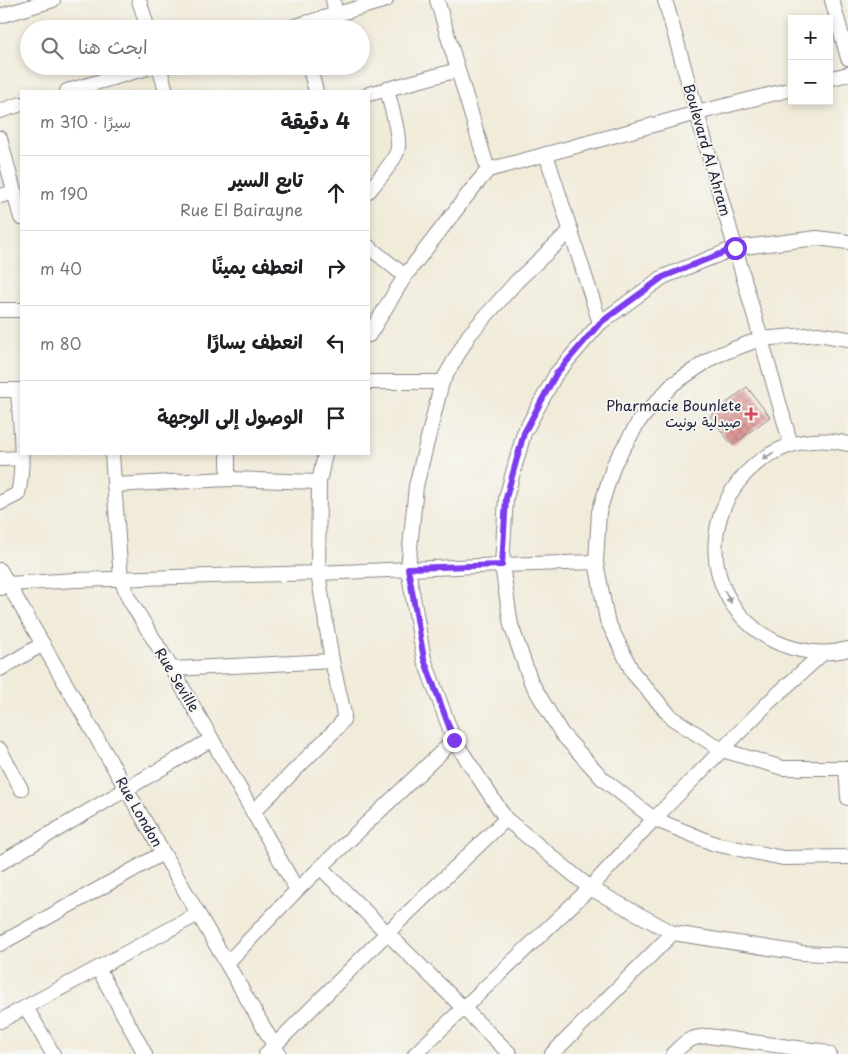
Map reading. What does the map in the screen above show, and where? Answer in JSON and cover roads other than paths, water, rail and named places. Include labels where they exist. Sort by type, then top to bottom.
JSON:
[{"type":"street","points":[[0,16],[50,0]]},
{"type":"street","points":[[139,0],[145,20]]},
{"type":"street","points":[[333,0],[336,14]]},
{"type":"street","points":[[318,20],[386,0]]},
{"type":"street","points":[[437,0],[488,170]]},
{"type":"street","name":"Boulevard Al Ahram","points":[[665,0],[791,445]]},
{"type":"street","points":[[832,0],[848,58]]},
{"type":"street","points":[[370,94],[458,70]]},
{"type":"street","points":[[833,78],[848,74]]},
{"type":"street","points":[[70,90],[123,75]]},
{"type":"street","points":[[162,75],[166,90]]},
{"type":"street","points":[[312,75],[316,90]]},
{"type":"street","points":[[370,190],[397,151],[398,138],[387,89]]},
{"type":"street","points":[[370,333],[405,276],[472,188],[488,170],[788,90]]},
{"type":"street","points":[[0,110],[20,104]]},
{"type":"street","points":[[0,138],[20,214]]},
{"type":"street","points":[[546,154],[600,323]]},
{"type":"street","points":[[370,176],[383,172]]},
{"type":"street","points":[[0,196],[15,192]]},
{"type":"street","points":[[571,230],[517,281],[469,335],[442,382],[416,486],[408,568],[424,659],[454,740],[506,819],[590,888],[673,932],[802,953],[848,956]]},
{"type":"street","points":[[848,242],[817,238],[735,248],[663,277],[600,323],[556,374],[524,433],[506,498],[502,565],[511,625],[531,682],[562,734],[603,779],[654,819],[715,844],[783,858],[848,857]]},
{"type":"street","points":[[370,249],[405,276]]},
{"type":"street","points":[[0,310],[20,310]]},
{"type":"street","points":[[848,339],[818,334],[760,339],[715,356],[673,384],[639,421],[614,464],[599,512],[596,562],[607,620],[633,674],[672,718],[722,750],[783,768],[847,768],[848,798]]},
{"type":"street","points":[[370,382],[442,382]]},
{"type":"street","points":[[0,390],[20,390]]},
{"type":"street","points":[[848,444],[814,440],[791,445],[773,452],[756,463],[741,477],[729,494],[721,512],[716,532],[715,552],[718,572],[725,591],[735,609],[748,624],[783,646],[823,653],[848,649]]},
{"type":"street","points":[[0,503],[18,494],[21,482],[21,455]]},
{"type":"street","name":"Rue Seville","points":[[112,455],[121,579],[129,599],[172,669],[297,890]]},
{"type":"street","points":[[228,455],[228,479]]},
{"type":"street","points":[[253,812],[341,724],[344,715],[332,661],[318,573],[319,482],[325,455]]},
{"type":"street","points":[[0,459],[21,458]]},
{"type":"street","points":[[114,484],[228,479],[319,482]]},
{"type":"street","points":[[4,586],[76,580],[596,562]]},
{"type":"street","name":"Rue London","points":[[0,570],[4,586],[43,644],[227,963],[273,1051]]},
{"type":"street","points":[[0,669],[43,644]]},
{"type":"street","points":[[415,1054],[590,888],[654,819],[769,702],[823,653]]},
{"type":"street","points":[[172,669],[332,661]]},
{"type":"street","points":[[0,863],[212,739]]},
{"type":"street","points":[[227,963],[297,890],[454,740]]},
{"type":"street","points":[[0,750],[21,789]]},
{"type":"street","points":[[273,1051],[387,933],[506,819]]},
{"type":"street","points":[[0,944],[163,853]]},
{"type":"street","points":[[321,868],[510,1054]]},
{"type":"street","points":[[0,1022],[198,914]]},
{"type":"street","points":[[552,1054],[673,932]]},
{"type":"street","points":[[98,968],[145,1054]]},
{"type":"street","points":[[26,1007],[53,1054]]},
{"type":"street","points":[[674,1054],[683,1044],[699,1036],[785,1050],[820,1051],[829,1054]]},
{"type":"place","name":"Pharmacie Bounlete صيدلية بونيت","points":[[751,414]]}]
